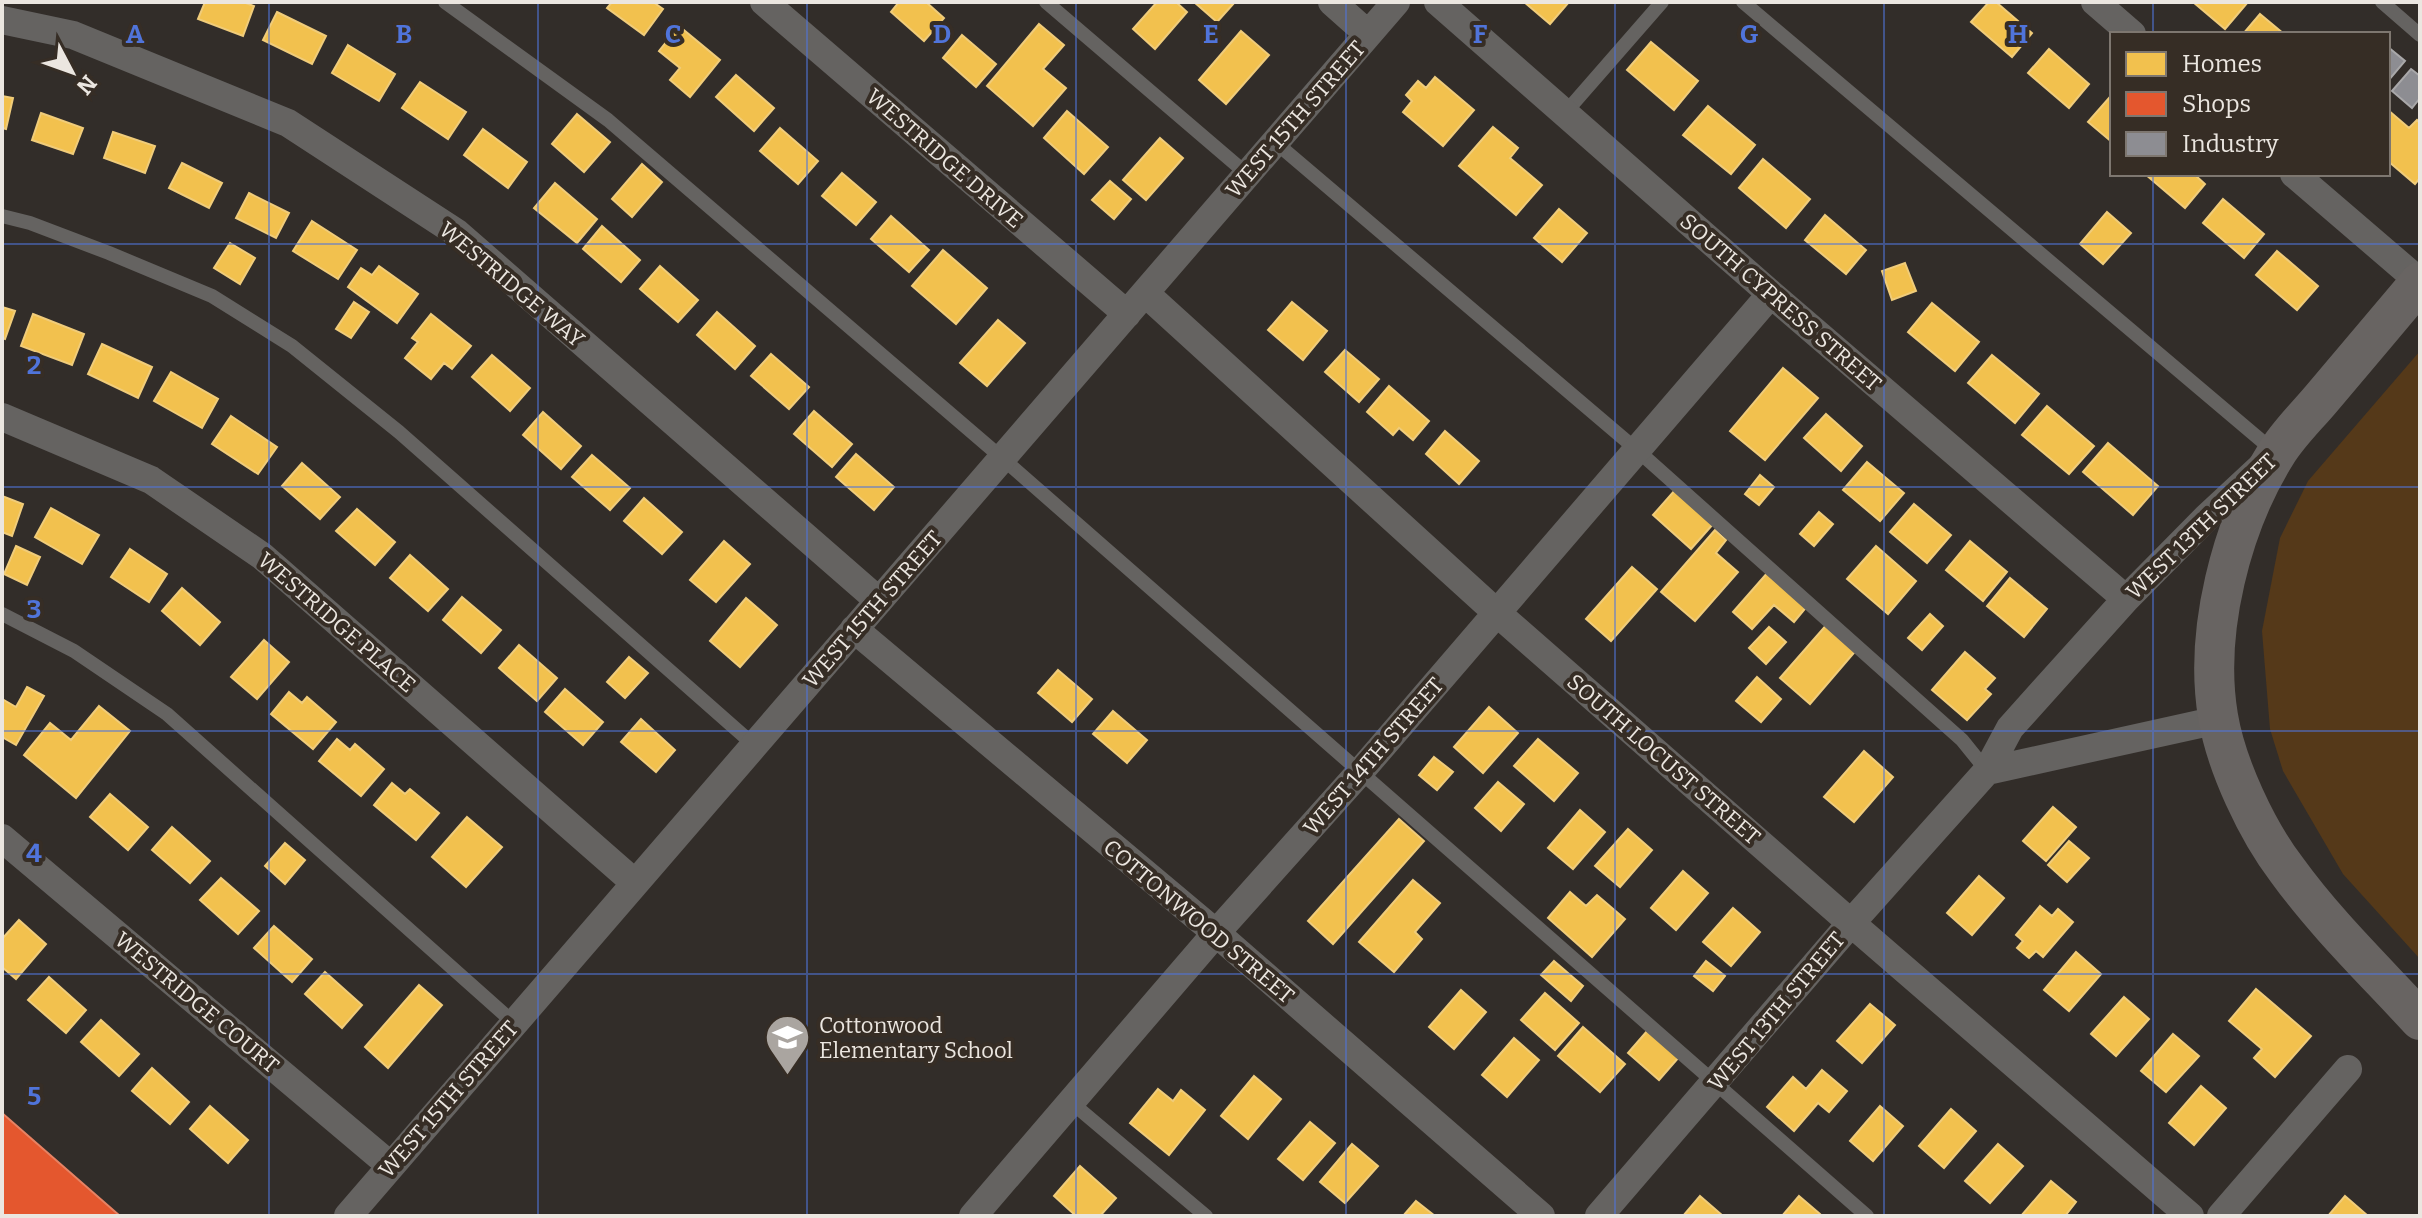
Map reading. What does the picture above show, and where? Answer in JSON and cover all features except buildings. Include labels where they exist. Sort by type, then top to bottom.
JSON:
[{"type":"main road","name":"WEST 13TH STREET","points":[[2276,453],[2420,282]]},
{"type":"main road","points":[[2276,453],[2247,513],[2221,595],[2214,688],[2218,720],[2246,799],[2287,871],[2420,1020]]},
{"type":"street","name":"WESTRIDGE DRIVE","points":[[764,2],[1136,304]]},
{"type":"street","points":[[1332,2],[1368,34]]},
{"type":"street","name":"WEST 15TH STREET","points":[[348,1216],[1396,2]]},
{"type":"street","name":"SOUTH CYPRESS STREET","points":[[1438,2],[2126,599]]},
{"type":"street","points":[[2095,2],[2130,32]]},
{"type":"street","name":"WESTRIDGE WAY","points":[[2,20],[73,35],[288,123],[457,233],[879,601]]},
{"type":"street","points":[[2296,176],[2420,282]]},
{"type":"street","name":"WEST 14TH STREET","points":[[973,1216],[1771,294]]},
{"type":"street","name":"SOUTH LOCUST STREET","points":[[1136,304],[1497,613],[2190,1216]]},
{"type":"street","name":"WESTRIDGE PLACE","points":[[2,417],[151,480],[262,556],[635,883]]},
{"type":"street","name":"WEST 13TH STREET","points":[[1599,1216],[1851,923],[1987,771],[2010,728],[2126,599],[2276,453]]},
{"type":"street","name":"COTTONWOOD STREET","points":[[854,629],[1216,933],[1541,1216]]},
{"type":"street","points":[[1987,771],[2218,720]]},
{"type":"street","name":"WESTRIDGE COURT","points":[[2,838],[391,1166]]},
{"type":"street","points":[[2221,1216],[2348,1069]]},
{"type":"lane","points":[[445,2],[608,120],[1002,458],[1867,1216]]},
{"type":"lane","points":[[1046,2],[1247,174]]},
{"type":"lane","points":[[1565,113],[1662,2]]},
{"type":"lane","points":[[1743,2],[2276,453]]},
{"type":"lane","points":[[2382,2],[2420,35]]},
{"type":"lane","points":[[1275,142],[1637,450],[1962,740],[1987,771]]},
{"type":"lane","points":[[2,216],[96,248],[212,296],[292,346],[399,432],[754,745]]},
{"type":"lane","points":[[2,614],[74,651],[167,714],[514,1023]]},
{"type":"lane","points":[[1072,1103],[1206,1216]]},
{"type":"shaded area","points":[[2420,351],[2420,959],[2343,874],[2283,771],[2270,729],[2262,631],[2280,538],[2308,481]]},
{"type":"place","name":"Cottonwood Elementary School","points":[[788,1077]]}]
